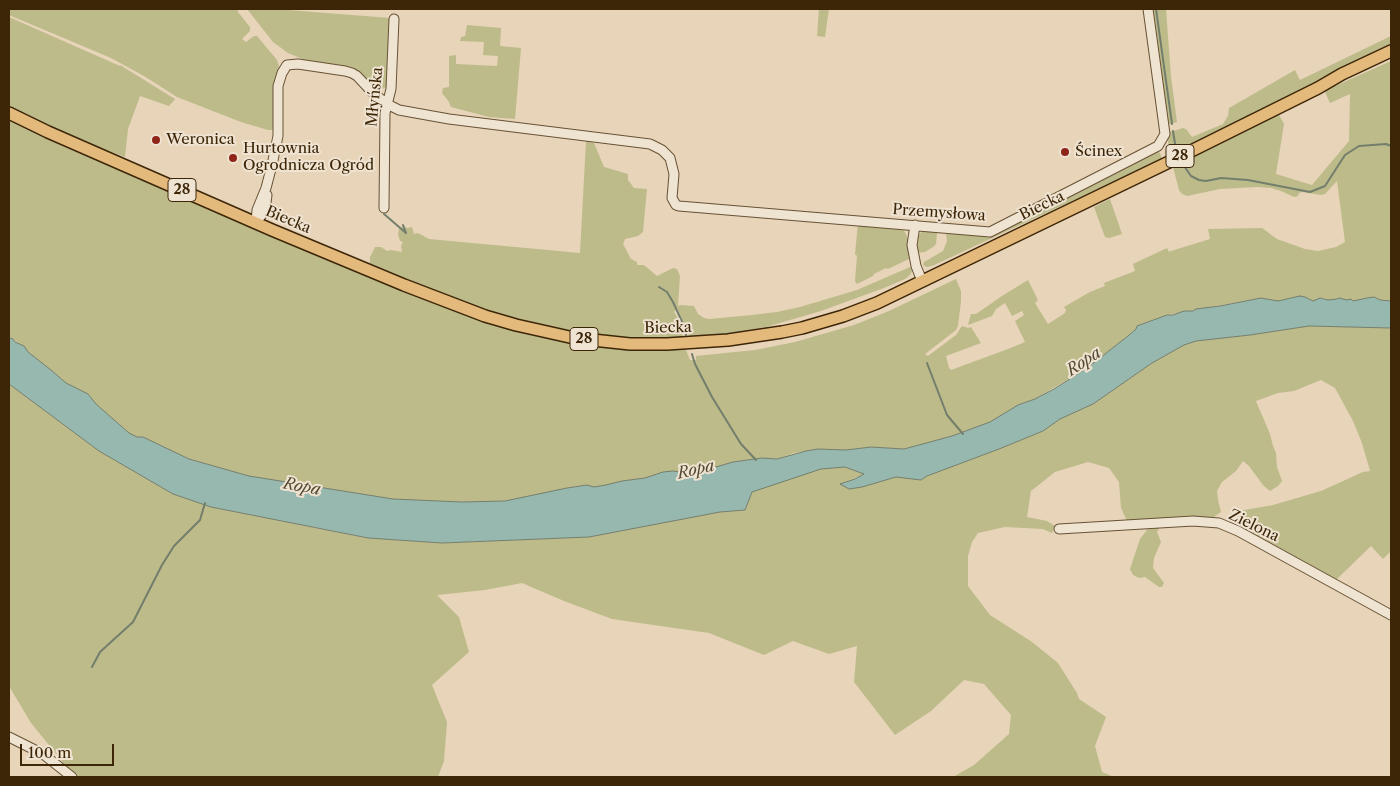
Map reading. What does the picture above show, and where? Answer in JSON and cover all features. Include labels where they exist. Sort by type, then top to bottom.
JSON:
[{"type":"main road","name":"Biecka","points":[[1318,88],[1342,74],[1391,51]]},
{"type":"main road","name":"Biecka","points":[[9,113],[48,132],[256,222],[404,285],[485,316],[574,338],[630,344],[667,344],[728,340],[789,330],[843,316],[922,281],[1318,88],[1391,57]]},
{"type":"street","name":"Przemysłowa","points":[[387,104],[399,110],[449,119],[650,144],[662,150],[670,158],[674,174],[672,198],[676,205],[679,206],[990,232],[1158,146],[1165,134],[1148,9]]},
{"type":"street","name":"Młyńska","points":[[384,208],[385,113],[391,89],[394,20]]},
{"type":"street","points":[[256,222],[257,210],[266,188],[278,136],[278,86],[287,65],[298,64],[352,73],[387,104]]},
{"type":"street","points":[[915,225],[912,245],[916,266],[922,281]]},
{"type":"street","name":"Zielona","points":[[1059,529],[1193,521],[1219,523],[1238,531],[1391,615]]},
{"type":"street","points":[[9,737],[43,754],[72,777]]},
{"type":"shaded area","points":[[9,9],[238,9],[238,12],[250,27],[250,31],[242,39],[246,42],[257,36],[277,60],[279,66],[275,127],[272,130],[268,130],[241,122],[177,97],[111,58],[9,15]]},
{"type":"shaded area","points":[[247,9],[276,9],[390,18],[386,87],[380,90],[377,89],[352,67],[305,60],[288,53],[273,42]]},
{"type":"shaded area","points":[[819,9],[829,9],[825,37],[817,36]]},
{"type":"shaded area","points":[[1151,9],[1166,9],[1171,77],[1177,122],[1170,124],[1167,123]]},
{"type":"shaded area","points":[[9,17],[120,65],[175,99],[169,106],[140,96],[128,129],[125,157],[65,135],[15,111],[9,107]]},
{"type":"shaded area","points":[[467,25],[501,28],[500,46],[521,48],[515,119],[489,117],[451,107],[442,93],[443,88],[449,87],[449,56],[456,55],[456,64],[497,66],[498,56],[483,55],[484,42],[460,41],[461,37],[465,36]]},
{"type":"shaded area","points":[[1391,36],[1391,44],[1316,83],[1182,149],[1181,145],[1174,151],[1173,148],[1170,149],[1167,138],[1170,132],[1183,128],[1192,137],[1223,124],[1228,116],[1229,108],[1295,70],[1300,80]]},
{"type":"shaded area","points":[[1391,61],[1391,301],[1380,300],[1374,297],[1353,301],[1339,298],[1328,300],[1323,298],[1313,301],[1300,296],[1278,301],[1261,298],[1167,315],[1137,326],[1128,336],[1087,368],[1035,399],[1018,405],[990,422],[952,436],[904,449],[871,447],[846,450],[818,449],[794,453],[777,459],[762,458],[733,462],[687,473],[663,472],[645,478],[594,487],[587,485],[567,488],[505,501],[465,502],[393,499],[249,476],[189,459],[143,437],[137,437],[129,433],[96,404],[88,394],[66,383],[22,346],[9,338],[9,118],[62,146],[192,201],[266,235],[355,270],[358,274],[365,273],[467,316],[494,324],[586,344],[641,350],[686,350],[690,360],[696,360],[696,356],[755,350],[795,342],[854,325],[889,311],[956,279],[961,291],[958,326],[956,330],[925,354],[928,356],[956,335],[962,326],[971,327],[981,343],[946,356],[951,370],[1025,342],[1015,321],[1024,315],[1022,311],[1012,316],[1005,303],[996,309],[992,316],[968,325],[971,314],[976,314],[1028,280],[1038,300],[1035,303],[1048,324],[1065,313],[1064,307],[1105,286],[1104,283],[1135,271],[1133,264],[1167,248],[1169,252],[1210,239],[1208,229],[1262,228],[1277,239],[1305,249],[1318,251],[1336,247],[1345,242],[1337,181],[1325,194],[1321,195],[1302,192],[1294,197],[1271,188],[1257,187],[1220,189],[1187,196],[1179,190],[1173,167],[1174,164],[1278,113],[1284,124],[1276,174],[1312,185],[1349,141],[1350,94],[1330,103],[1325,92],[1326,90]]},
{"type":"shaded area","points":[[586,141],[594,143],[604,167],[628,174],[628,180],[634,188],[647,189],[643,232],[638,236],[625,239],[623,244],[631,259],[637,262],[637,265],[644,265],[657,276],[673,268],[677,269],[680,276],[678,306],[694,306],[698,314],[704,318],[752,315],[800,307],[857,290],[910,267],[912,271],[905,279],[821,311],[766,327],[711,336],[690,337],[677,308],[674,312],[680,322],[683,338],[660,339],[612,337],[522,322],[470,306],[370,263],[370,257],[375,247],[381,247],[387,251],[402,252],[401,246],[403,242],[400,241],[398,234],[399,229],[403,226],[407,228],[412,227],[414,234],[418,233],[429,239],[580,253]]},
{"type":"shaded area","points":[[1157,151],[1162,159],[932,266],[927,267],[923,265],[924,262],[943,251],[947,241],[946,233],[987,233]]},
{"type":"shaded area","points":[[1110,199],[1122,234],[1109,238],[1105,237],[1094,207]]},
{"type":"shaded area","points":[[858,223],[901,228],[908,239],[909,259],[888,269],[886,268],[857,284],[855,281],[857,256],[855,254]]},
{"type":"shaded area","points":[[925,229],[935,230],[937,233],[936,244],[925,252],[917,253],[916,237]]},
{"type":"shaded area","points":[[1309,326],[1391,328],[1391,551],[1383,559],[1371,546],[1336,580],[1230,522],[1229,516],[1233,512],[1273,505],[1321,491],[1363,472],[1370,471],[1353,421],[1335,388],[1321,380],[1294,391],[1278,393],[1256,401],[1270,434],[1282,481],[1270,491],[1243,461],[1236,471],[1222,482],[1217,491],[1221,512],[1214,517],[1128,523],[1121,508],[1119,482],[1109,468],[1088,462],[1055,472],[1031,491],[1027,517],[1047,521],[1055,526],[1052,533],[1043,529],[1005,527],[978,533],[972,542],[968,556],[968,586],[990,615],[1032,642],[1058,663],[1079,699],[1106,717],[1095,746],[1102,772],[1114,777],[953,777],[974,765],[1009,734],[1011,715],[984,684],[964,680],[931,711],[895,735],[854,682],[857,646],[829,654],[793,641],[764,655],[709,633],[612,619],[522,583],[485,590],[437,595],[459,617],[469,652],[432,685],[447,722],[444,761],[438,777],[75,777],[31,723],[9,686],[9,384],[99,451],[173,494],[211,507],[366,538],[442,543],[589,537],[720,512],[745,510],[752,492],[821,469],[845,467],[865,474],[841,484],[849,489],[896,477],[921,480],[1043,431],[1060,419],[1093,404],[1152,363],[1184,345],[1196,341]]},
{"type":"shaded area","points":[[1161,525],[1157,532],[1161,542],[1154,558],[1153,568],[1164,583],[1162,587],[1159,587],[1145,577],[1139,578],[1133,575],[1130,569],[1140,539],[1150,526]]},
{"type":"water","name":"Ropa","points":[[1300,296],[1313,301],[1320,298],[1328,300],[1339,298],[1351,299],[1353,301],[1374,297],[1380,300],[1391,301],[1391,328],[1309,326],[1196,341],[1184,345],[1152,363],[1093,404],[1060,419],[1043,431],[921,480],[896,477],[849,489],[840,484],[864,474],[845,467],[821,469],[752,492],[745,510],[720,512],[589,537],[442,543],[368,538],[211,507],[173,494],[99,451],[9,384],[9,338],[24,346],[28,352],[66,383],[88,394],[96,404],[129,433],[137,437],[143,437],[189,459],[249,476],[393,499],[462,502],[505,501],[567,488],[587,485],[594,487],[645,478],[663,472],[687,473],[733,462],[762,458],[777,459],[818,449],[846,450],[871,447],[904,449],[952,436],[990,422],[1018,405],[1054,389],[1087,368],[1128,336],[1137,326],[1184,311],[1261,298],[1278,301]]},
{"type":"waterway","points":[[1156,9],[1172,124]]},
{"type":"waterway","points":[[1173,131],[1176,150]]},
{"type":"waterway","points":[[1182,163],[1191,176],[1199,180],[1206,181],[1221,178],[1248,180],[1310,192],[1325,186],[1345,155],[1359,146],[1386,144],[1391,146]]},
{"type":"waterway","points":[[384,214],[406,233],[403,225]]},
{"type":"waterway","points":[[659,287],[667,292],[673,302],[686,335]]},
{"type":"waterway","points":[[692,354],[712,397],[741,444],[756,460]]},
{"type":"waterway","points":[[927,363],[947,415],[963,434]]},
{"type":"waterway","points":[[92,667],[100,652],[133,622],[162,565],[174,546],[200,520],[205,503]]},
{"type":"place","name":"Weronica","points":[[156,140]]},
{"type":"place","name":"Ścinex","points":[[1065,152]]},
{"type":"place","name":"Hurtownia Ogrodnicza Ogród","points":[[233,158]]}]
